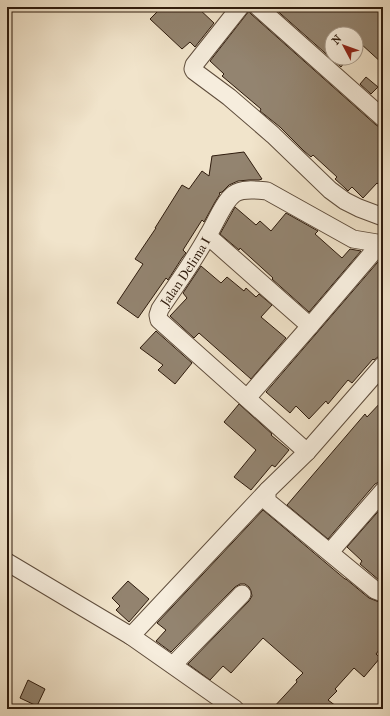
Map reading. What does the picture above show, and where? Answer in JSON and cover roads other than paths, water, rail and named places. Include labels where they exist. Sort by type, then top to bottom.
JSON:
[{"type":"street","points":[[240,7],[194,65],[194,71],[229,97],[273,135],[340,198],[359,208],[383,217]]},
{"type":"street","points":[[258,7],[383,118]]},
{"type":"street","name":"Jalan Delima I","points":[[307,452],[160,320],[158,316],[160,310],[208,236],[228,199],[235,193],[256,190],[267,191],[353,239],[381,244]]},
{"type":"street","points":[[208,236],[310,326]]},
{"type":"street","points":[[247,398],[381,244]]},
{"type":"street","points":[[131,636],[268,490],[307,452],[383,365]]},
{"type":"street","points":[[268,490],[266,501],[375,590],[383,592]]},
{"type":"street","points":[[330,552],[383,491]]},
{"type":"street","points":[[7,562],[131,636],[235,709]]},
{"type":"street","points":[[173,665],[242,594]]}]
